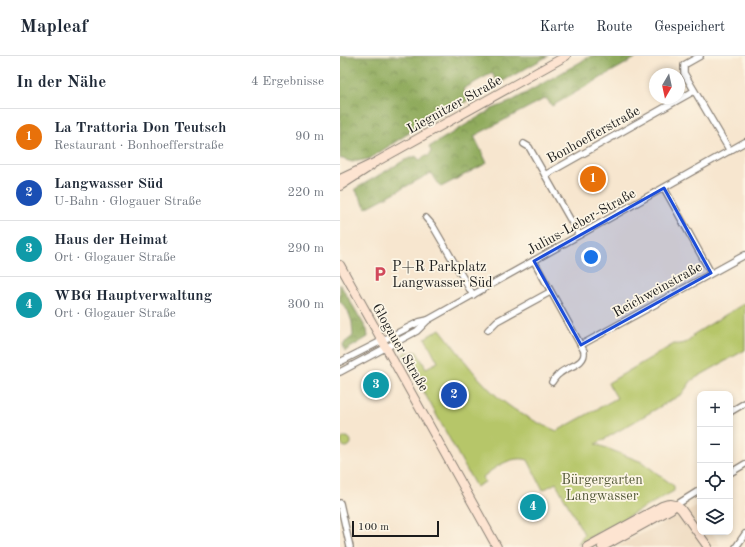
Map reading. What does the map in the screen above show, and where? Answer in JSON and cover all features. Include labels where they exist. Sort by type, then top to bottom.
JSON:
[{"type":"street","name":"Liegnitzer Straße","points":[[340,178],[376,162],[566,56]]},
{"type":"street","points":[[700,56],[688,62],[683,69],[694,91],[730,151]]},
{"type":"street","name":"Bonhoefferstraße","points":[[545,175],[694,91]]},
{"type":"street","name":"Julius-Leber-Straße","points":[[383,344],[417,332],[428,320],[745,142]]},
{"type":"street","name":"Bonhoefferstraße","points":[[524,144],[529,147],[579,235]]},
{"type":"street","name":"Liegnitzer Straße","points":[[340,186],[364,172],[376,162]]},
{"type":"street","points":[[664,188],[711,273]]},
{"type":"street","points":[[426,218],[433,226],[473,295]]},
{"type":"street","name":"Reichweinstraße","points":[[582,345],[745,254]]},
{"type":"street","points":[[534,261],[550,292],[582,345],[584,356],[582,360],[559,374],[552,382]]},
{"type":"street","name":"Glogauer Straße","points":[[340,265],[497,547]]},
{"type":"street","points":[[488,330],[497,321],[550,292]]},
{"type":"street","points":[[340,362],[383,344]]},
{"type":"street","points":[[340,372],[383,344]]},
{"type":"street","points":[[733,410],[745,403]]},
{"type":"street","points":[[733,471],[745,464]]},
{"type":"street","points":[[602,547],[671,509],[697,492]]},
{"type":"street","points":[[340,503],[350,547]]},
{"type":"street","points":[[587,547],[662,506],[670,504],[676,505],[685,514],[708,547]]},
{"type":"street","points":[[736,547],[745,534]]},
{"type":"highlighted area","points":[[664,188],[711,273],[581,345],[534,261]]},
{"type":"shaded area","points":[[697,506],[697,535],[714,535],[721,547],[616,547]]},
{"type":"green space","points":[[340,56],[548,56],[498,84],[492,73],[463,89],[469,100],[412,131],[369,159],[352,162],[340,158]]},
{"type":"green space","points":[[591,56],[639,56],[552,106],[546,98],[474,136],[487,163],[441,187],[431,173],[366,208],[355,189],[405,160],[416,156],[420,160],[424,156],[429,156],[431,151],[429,147],[492,109],[510,102]]},
{"type":"green space","points":[[340,284],[367,330],[368,337],[345,351],[343,344],[353,336],[352,322],[348,311],[340,301]]},
{"type":"green space","name":"Bürgergarten Langwasser","points":[[745,303],[745,350],[692,380],[682,394],[596,444],[642,462],[674,486],[674,491],[578,544],[584,534],[556,483],[543,490],[528,460],[516,459],[504,463],[483,477],[485,482],[476,487],[403,354],[408,351],[409,354],[414,351],[417,352],[426,368],[438,362],[425,338],[440,329],[472,370],[498,397],[514,409],[538,423],[557,431],[617,398],[608,383],[674,344],[689,341],[694,334]]},
{"type":"green space","points":[[346,437],[351,442],[346,447],[341,442]]},
{"type":"place","name":"La Trattoria Don Teutsch","points":[[593,179]]},
{"type":"place","name":"P+R Parkplatz Langwasser Süd","points":[[380,274]]},
{"type":"place","name":"Haus der Heimat","points":[[376,385]]},
{"type":"place","name":"Langwasser Süd","points":[[454,395]]},
{"type":"place","name":"WBG Hauptverwaltung","points":[[533,507]]}]
